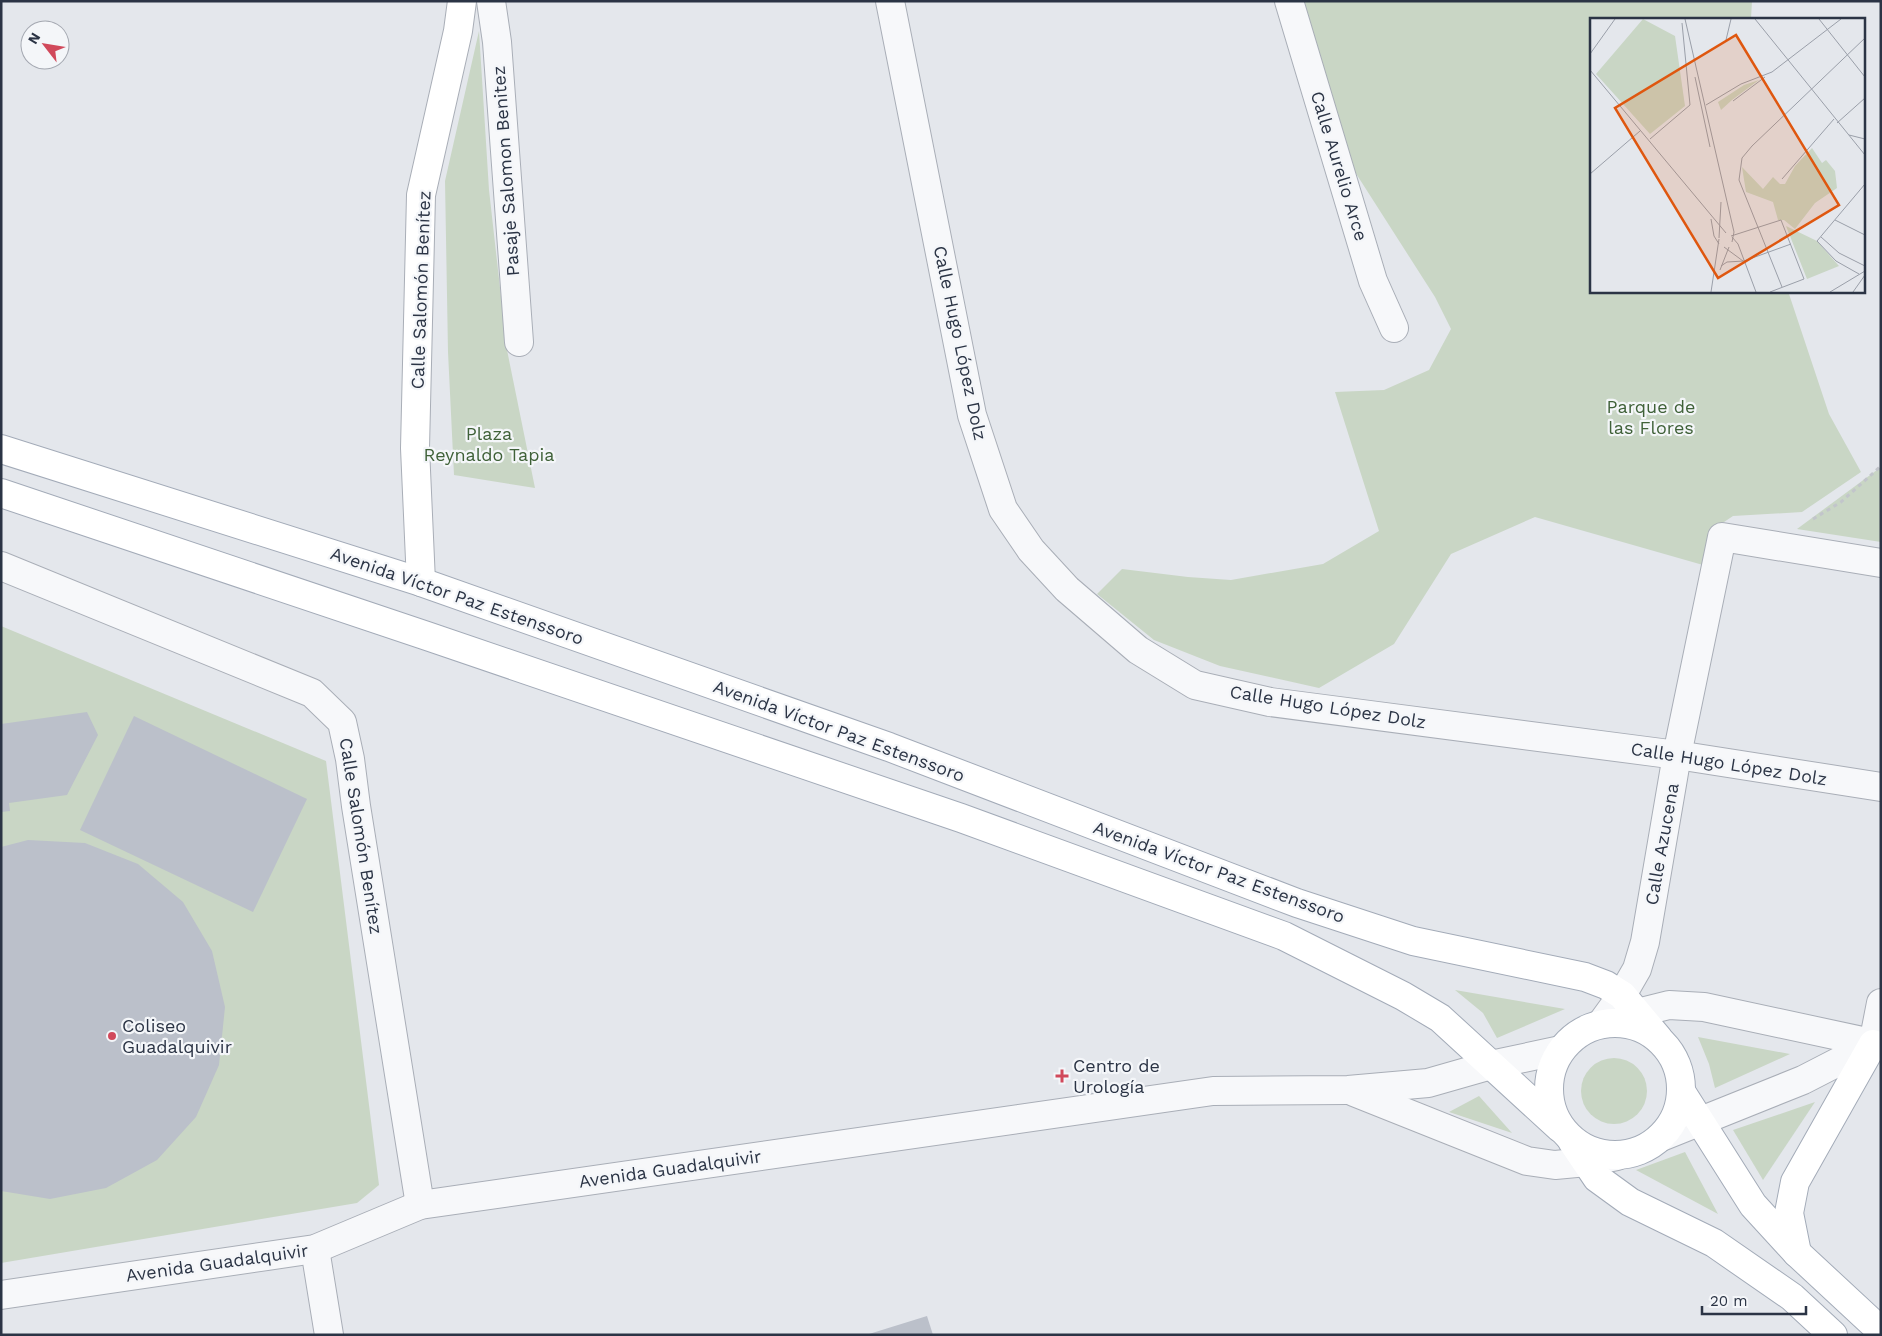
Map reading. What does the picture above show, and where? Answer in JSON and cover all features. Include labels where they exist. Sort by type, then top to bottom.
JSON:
[{"type":"main road","name":"Calle Salomón Benítez","points":[[421,582],[415,448],[421,195],[458,31],[462,1]]},
{"type":"main road","name":"Avenida Víctor Paz Estenssoro","points":[[1,449],[421,582],[889,747],[1297,903],[1413,941],[1584,977],[1606,985],[1619,1014]]},
{"type":"main road","points":[[1,493],[437,639],[961,818],[1284,936],[1403,996],[1440,1018],[1566,1134],[1585,1149],[1600,1154],[1617,1156],[1633,1154],[1648,1147],[1661,1137],[1672,1124],[1682,1093],[1681,1077],[1669,1049],[1658,1038],[1645,1029],[1630,1024],[1619,1014],[1572,1038],[1561,1050],[1553,1064],[1549,1080],[1549,1097],[1553,1113],[1566,1134],[1597,1178],[1630,1202],[1714,1243],[1792,1297],[1833,1335]]},
{"type":"main road","points":[[1797,1253],[1789,1213],[1795,1182],[1877,1044]]},
{"type":"main road","points":[[1682,1093],[1753,1205],[1797,1253],[1881,1331]]},
{"type":"street","name":"Pasaje Salomon Benitez","points":[[490,1],[497,42],[519,342]]},
{"type":"street","name":"Calle Hugo López Dolz","points":[[890,1],[972,414],[1003,509],[1031,550],[1067,589],[1138,650],[1196,685],[1270,702],[1678,755],[1881,787]]},
{"type":"street","name":"Calle Aurelio Arce","points":[[1289,1],[1373,281],[1394,328]]},
{"type":"street","name":"Calle Azucena","points":[[1619,1014],[1637,969],[1645,942],[1678,755],[1722,537],[1881,563]]},
{"type":"street","name":"Calle Salomón Benítez","points":[[1,566],[312,693],[342,722],[350,759],[420,1205]]},
{"type":"street","points":[[1877,1044],[1881,1003]]},
{"type":"street","points":[[1619,1014],[1669,1005],[1704,1006],[1877,1044]]},
{"type":"street","points":[[1661,1137],[1803,1080],[1877,1044]]},
{"type":"street","name":"Avenida Guadalquivir","points":[[1,1295],[315,1249],[420,1205],[1213,1091],[1348,1090],[1428,1083],[1491,1065],[1561,1050]]},
{"type":"street","name":"Avenida Guadalquivir","points":[[1348,1090],[1527,1161],[1555,1165],[1587,1162],[1617,1156]]},
{"type":"street","points":[[315,1249],[329,1335]]},
{"type":"path","points":[[1812,520],[1841,502],[1881,466]]},
{"type":"green space","name":"Parque de las Flores","points":[[1304,1],[1752,1],[1751,18],[1590,18],[1590,292],[1788,292],[1829,414],[1861,472],[1802,512],[1733,516],[1712,530],[1703,565],[1535,517],[1451,554],[1394,644],[1319,688],[1220,666],[1154,640],[1097,594],[1122,569],[1231,580],[1323,564],[1379,531],[1335,392],[1384,390],[1429,370],[1451,329],[1435,297],[1348,161],[1319,62]]},
{"type":"green space","name":"Plaza Reynaldo Tapia","points":[[479,31],[489,190],[507,350],[535,488],[454,475],[448,352],[445,181]]},
{"type":"green space","points":[[1881,467],[1881,542],[1797,529]]},
{"type":"green space","points":[[1,626],[326,761],[379,1185],[357,1203],[1,1263]]},
{"type":"green space","points":[[1455,990],[1565,1009],[1497,1038],[1483,1013]]},
{"type":"green space","points":[[1698,1037],[1790,1054],[1715,1088],[1709,1064]]},
{"type":"green space","points":[[1620,1058],[1638,1067],[1645,1078],[1647,1091],[1645,1104],[1638,1115],[1627,1122],[1608,1124],[1590,1115],[1583,1104],[1581,1085],[1590,1067],[1601,1060]]},
{"type":"green space","points":[[1479,1096],[1512,1133],[1449,1112]]},
{"type":"green space","points":[[1815,1102],[1763,1180],[1733,1130]]},
{"type":"green space","points":[[1685,1152],[1718,1214],[1636,1170]]},
{"type":"building","points":[[87,712],[98,735],[67,795],[9,803],[10,811],[1,812],[1,724]]},
{"type":"building","points":[[134,716],[307,799],[253,912],[80,830]]},
{"type":"building","name":"Coliseo Guadalquivir","points":[[28,840],[85,843],[138,864],[183,902],[212,951],[225,1007],[219,1065],[196,1117],[157,1160],[106,1188],[50,1199],[1,1191],[1,847]]},
{"type":"building","points":[[927,1316],[933,1335],[869,1335],[869,1334]]},
{"type":"place","name":"Coliseo Guadalquivir","points":[[112,1036]]},
{"type":"place","name":"Centro de Urología","points":[[1062,1076]]}]
